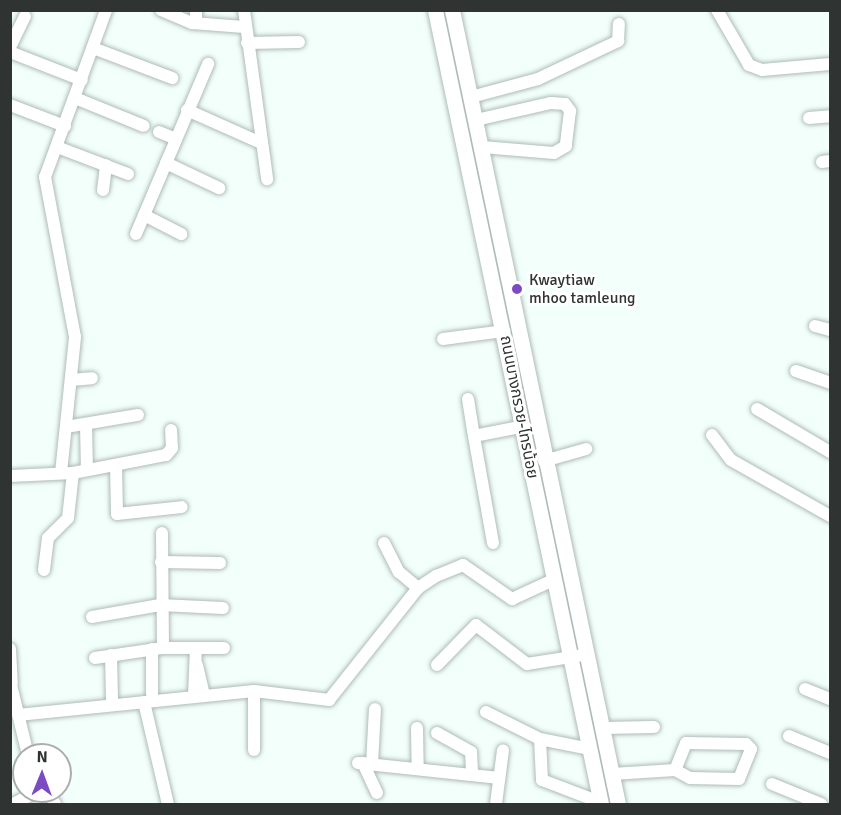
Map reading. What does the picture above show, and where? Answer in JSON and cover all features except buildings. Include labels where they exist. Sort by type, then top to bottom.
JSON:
[{"type":"main road","name":"ถนนบางกรวย-ไทรน้อย","points":[[435,10],[525,426],[551,581],[601,803]]},
{"type":"main road","name":"ถนนบางกรวย-ไทรน้อย","points":[[452,10],[482,147],[584,655],[604,728],[618,804]]},
{"type":"street","points":[[44,570],[48,537],[68,518],[66,427],[71,380],[73,322],[45,177],[105,13],[92,10]]},
{"type":"street","points":[[161,10],[244,27]]},
{"type":"street","points":[[244,10],[244,27],[259,142],[267,179]]},
{"type":"street","points":[[717,10],[749,65],[762,70],[831,64]]},
{"type":"street","points":[[25,16],[10,50],[82,80]]},
{"type":"street","points":[[471,97],[538,79],[618,41],[619,24]]},
{"type":"street","points":[[247,43],[299,42]]},
{"type":"street","points":[[93,48],[172,78]]},
{"type":"street","points":[[136,234],[208,64]]},
{"type":"street","points":[[75,98],[144,126]]},
{"type":"street","points":[[476,120],[550,103],[565,105],[570,111],[566,146],[554,153],[482,147]]},
{"type":"street","points":[[10,105],[65,126]]},
{"type":"street","points":[[187,110],[259,142]]},
{"type":"street","points":[[809,118],[831,116]]},
{"type":"street","points":[[159,132],[176,139]]},
{"type":"street","points":[[57,147],[128,174]]},
{"type":"street","points":[[166,163],[219,188]]},
{"type":"street","points":[[103,190],[106,165]]},
{"type":"street","points":[[144,215],[181,234]]},
{"type":"street","points":[[815,326],[831,330]]},
{"type":"street","points":[[443,339],[504,331]]},
{"type":"street","points":[[796,371],[831,382]]},
{"type":"street","points":[[71,380],[92,378]]},
{"type":"street","points":[[468,399],[493,543]]},
{"type":"street","points":[[757,409],[831,452]]},
{"type":"street","points":[[66,427],[138,415]]},
{"type":"street","points":[[86,424],[87,470]]},
{"type":"street","points":[[474,436],[525,426]]},
{"type":"street","points":[[10,476],[67,473],[116,465],[171,452],[171,430]]},
{"type":"street","points":[[712,435],[731,460],[831,516]]},
{"type":"street","points":[[544,461],[586,450]]},
{"type":"street","points":[[116,465],[117,513],[182,507]]},
{"type":"street","points":[[162,532],[158,648],[148,698],[168,804]]},
{"type":"street","points":[[384,543],[399,572],[418,588]]},
{"type":"street","points":[[161,562],[220,563]]},
{"type":"street","points":[[18,715],[148,698],[254,691],[321,700],[334,697],[418,588],[463,565],[512,599],[551,581]]},
{"type":"street","points":[[92,617],[160,605],[223,608]]},
{"type":"street","points":[[436,665],[476,625],[523,662],[584,655]]},
{"type":"street","points":[[95,658],[158,648],[224,648]]},
{"type":"street","points":[[196,648],[199,695]]},
{"type":"street","points":[[10,649],[11,682],[25,743]]},
{"type":"street","points":[[111,655],[112,699]]},
{"type":"street","points":[[805,689],[831,699]]},
{"type":"street","points":[[254,691],[254,750]]},
{"type":"street","points":[[375,709],[364,763],[377,793]]},
{"type":"street","points":[[486,712],[540,739],[590,749]]},
{"type":"street","points":[[604,728],[654,727]]},
{"type":"street","points":[[417,728],[418,767]]},
{"type":"street","points":[[437,733],[471,752],[472,774]]},
{"type":"street","points":[[789,736],[831,753]]},
{"type":"street","points":[[540,739],[542,780],[601,803]]},
{"type":"street","points":[[612,774],[675,770],[690,778],[739,779],[751,749],[746,744],[686,743],[675,770]]},
{"type":"street","points":[[496,804],[503,750]]},
{"type":"street","points":[[364,763],[418,767],[499,778]]},
{"type":"street","points":[[772,784],[821,804]]},
{"type":"place","name":"Kwaytiaw mhoo tamleung","points":[[517,289]]}]
